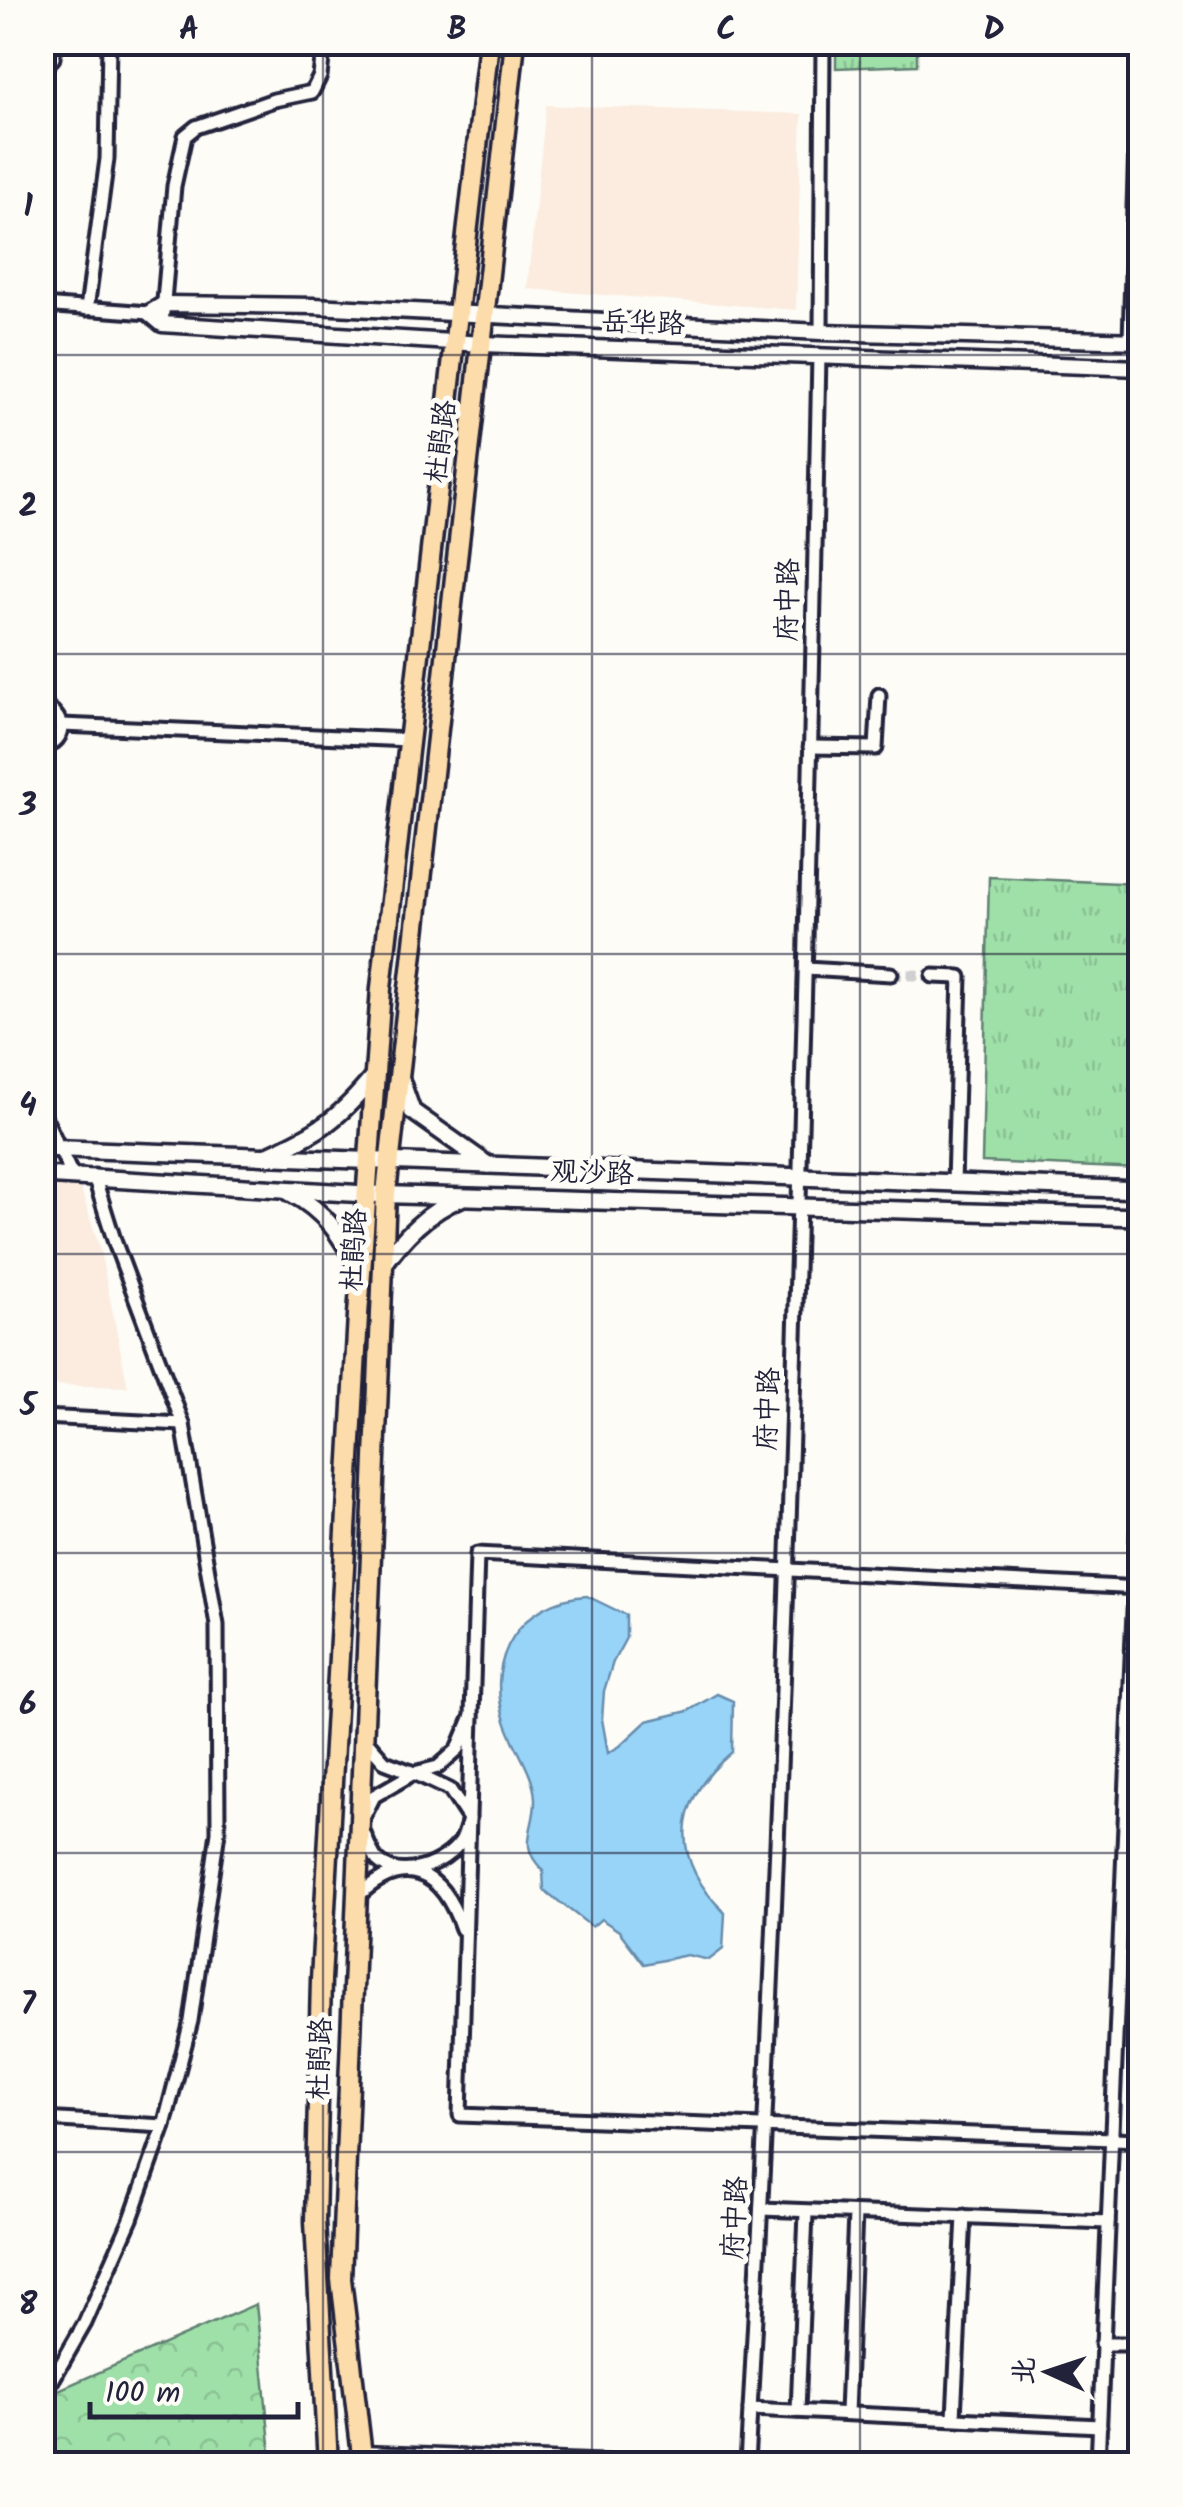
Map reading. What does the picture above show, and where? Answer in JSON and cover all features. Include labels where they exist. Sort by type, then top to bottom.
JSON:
[{"type":"main road","name":"杜鹃路","points":[[363,2459],[340,2279],[382,1267],[369,1161],[409,740],[489,42]]},
{"type":"main road","name":"杜鹃路","points":[[328,2464],[314,2221],[321,1980],[361,1274],[376,1194],[388,1162],[515,42]]},
{"type":"main road","points":[[398,1063],[402,1088],[412,1111],[488,1166]]},
{"type":"main road","points":[[265,1156],[310,1138],[350,1104],[375,1075]]},
{"type":"main road","name":"观沙路","points":[[42,1148],[1140,1190]]},
{"type":"main road","name":"观沙路","points":[[42,1175],[376,1194],[1140,1217]]},
{"type":"main road","points":[[282,1188],[313,1205],[342,1237],[361,1274]]},
{"type":"main road","points":[[382,1267],[423,1220],[467,1196]]},
{"type":"street","points":[[42,69],[53,58],[54,42]]},
{"type":"street","points":[[87,309],[107,159],[109,42]]},
{"type":"street","points":[[162,324],[174,186],[185,136],[196,128],[274,100],[312,92],[320,76],[324,42]]},
{"type":"street","points":[[820,332],[823,42]]},
{"type":"street","points":[[1135,340],[1140,42]]},
{"type":"street","name":"岳华路","points":[[149,312],[164,304],[486,312],[820,332],[1135,340]]},
{"type":"street","points":[[42,305],[149,312],[162,324]]},
{"type":"street","name":"岳华路","points":[[162,324],[483,344],[1140,368]]},
{"type":"street","name":"府中路","points":[[747,2464],[766,2126],[788,1570],[801,1178],[819,354]]},
{"type":"street","points":[[810,748],[876,748],[879,695]]},
{"type":"street","points":[[42,705],[56,711],[62,726],[60,736],[42,747]]},
{"type":"street","points":[[62,726],[409,740]]},
{"type":"street","points":[[806,969],[891,974]]},
{"type":"street","points":[[934,976],[960,977],[954,1183]]},
{"type":"street","points":[[42,1112],[72,1175]]},
{"type":"street","points":[[42,2398],[93,2306],[131,2219],[164,2126],[191,2021],[218,1832],[217,1624],[184,1424],[94,1176]]},
{"type":"street","points":[[42,1417],[184,1424]]},
{"type":"street","points":[[1098,2464],[1138,1588],[1140,1469]]},
{"type":"street","points":[[1138,1588],[476,1554],[460,2115],[1140,2140]]},
{"type":"street","points":[[466,1940],[446,1892],[422,1874],[398,1871],[377,1860],[360,1824],[374,1796],[414,1773],[438,1767],[458,1749],[472,1716]]},
{"type":"street","points":[[362,1736],[385,1762],[450,1790],[469,1818]]},
{"type":"street","points":[[356,1898],[375,1880],[398,1871],[426,1867],[446,1857],[462,1839],[469,1818]]},
{"type":"street","points":[[42,2119],[164,2126]]},
{"type":"street","points":[[761,2209],[1108,2222]]},
{"type":"street","points":[[798,2410],[806,2212]]},
{"type":"street","points":[[846,2413],[855,2214]]},
{"type":"street","points":[[954,2417],[964,2216]]},
{"type":"street","points":[[1102,2344],[1140,2344]]},
{"type":"street","points":[[750,2409],[1100,2426]]},
{"type":"street","points":[[363,2459],[630,2464]]},
{"type":"shaded area","points":[[546,105],[802,114],[796,310],[527,289]]},
{"type":"shaded area","points":[[42,1132],[81,1190],[99,1245],[128,1387],[43,1385]]},
{"type":"green space","points":[[836,43],[917,43],[917,65],[836,68]]},
{"type":"green space","points":[[989,877],[1140,884],[1140,1169],[982,1162]]},
{"type":"green space","points":[[1135,1992],[1140,1992],[1140,2099],[1130,2084]]},
{"type":"green space","points":[[256,2304],[272,2464],[43,2464],[42,2397]]},
{"type":"water","points":[[587,1596],[626,1615],[626,1638],[604,1691],[602,1719],[608,1753],[647,1721],[688,1711],[717,1694],[733,1701],[732,1752],[698,1791],[685,1831],[694,1872],[725,1913],[723,1949],[709,1960],[687,1955],[644,1964],[619,1931],[601,1919],[592,1927],[544,1890],[543,1870],[530,1853],[534,1789],[505,1721],[500,1698],[504,1655],[513,1636],[543,1608]]},
{"type":"tunnel","points":[[891,974],[933,976]]}]
